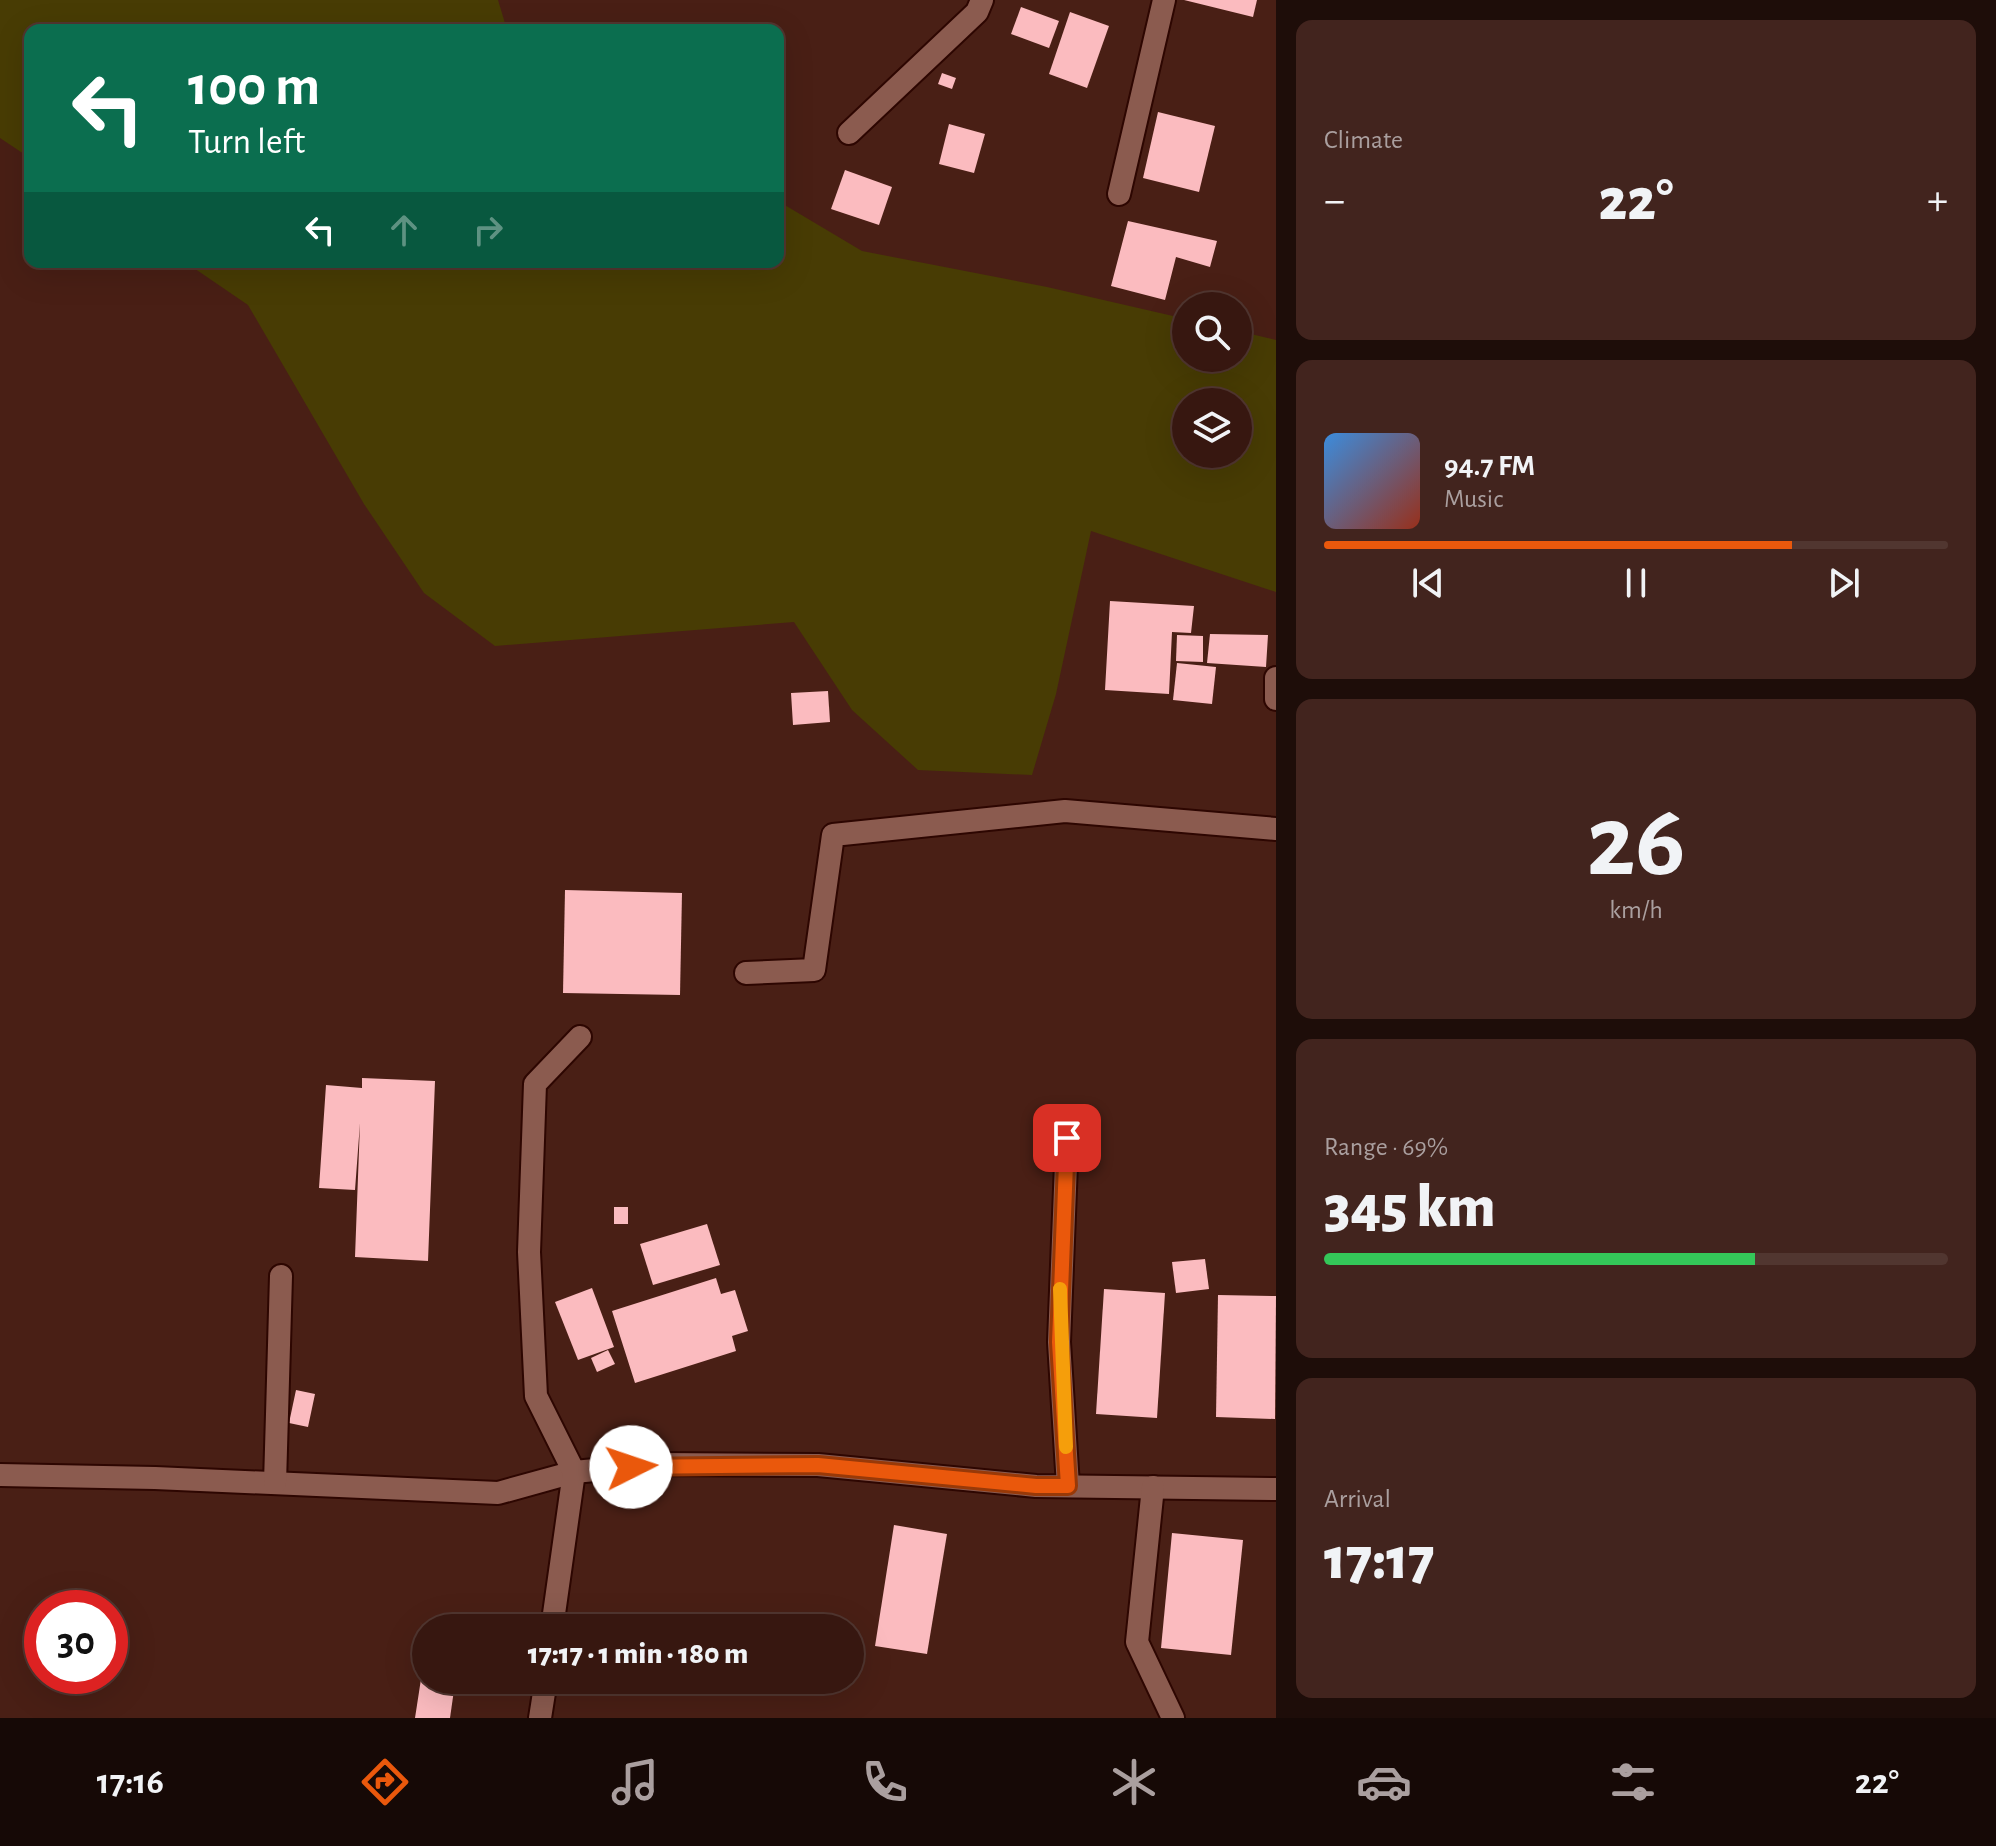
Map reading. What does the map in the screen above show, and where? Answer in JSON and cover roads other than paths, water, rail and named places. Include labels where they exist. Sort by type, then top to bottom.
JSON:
[{"type":"street","points":[[849,133],[977,12],[982,0]]},
{"type":"street","points":[[1119,194],[1164,0]]},
{"type":"street","points":[[1276,678],[1276,699]]},
{"type":"street","points":[[746,973],[814,970],[833,835],[1065,811],[1276,829]]},
{"type":"street","points":[[554,1614],[574,1472],[536,1396],[529,1252],[535,1084],[580,1037]]},
{"type":"street","points":[[1067,1138],[1059,1342],[1068,1486]]},
{"type":"street","points":[[275,1483],[281,1276]]},
{"type":"street","points":[[0,1475],[498,1493],[574,1472],[659,1464],[818,1465],[1036,1486],[1276,1489]]},
{"type":"street","points":[[1153,1487],[1137,1642],[1173,1718]]},
{"type":"street","points":[[540,1718],[544,1694]]}]
